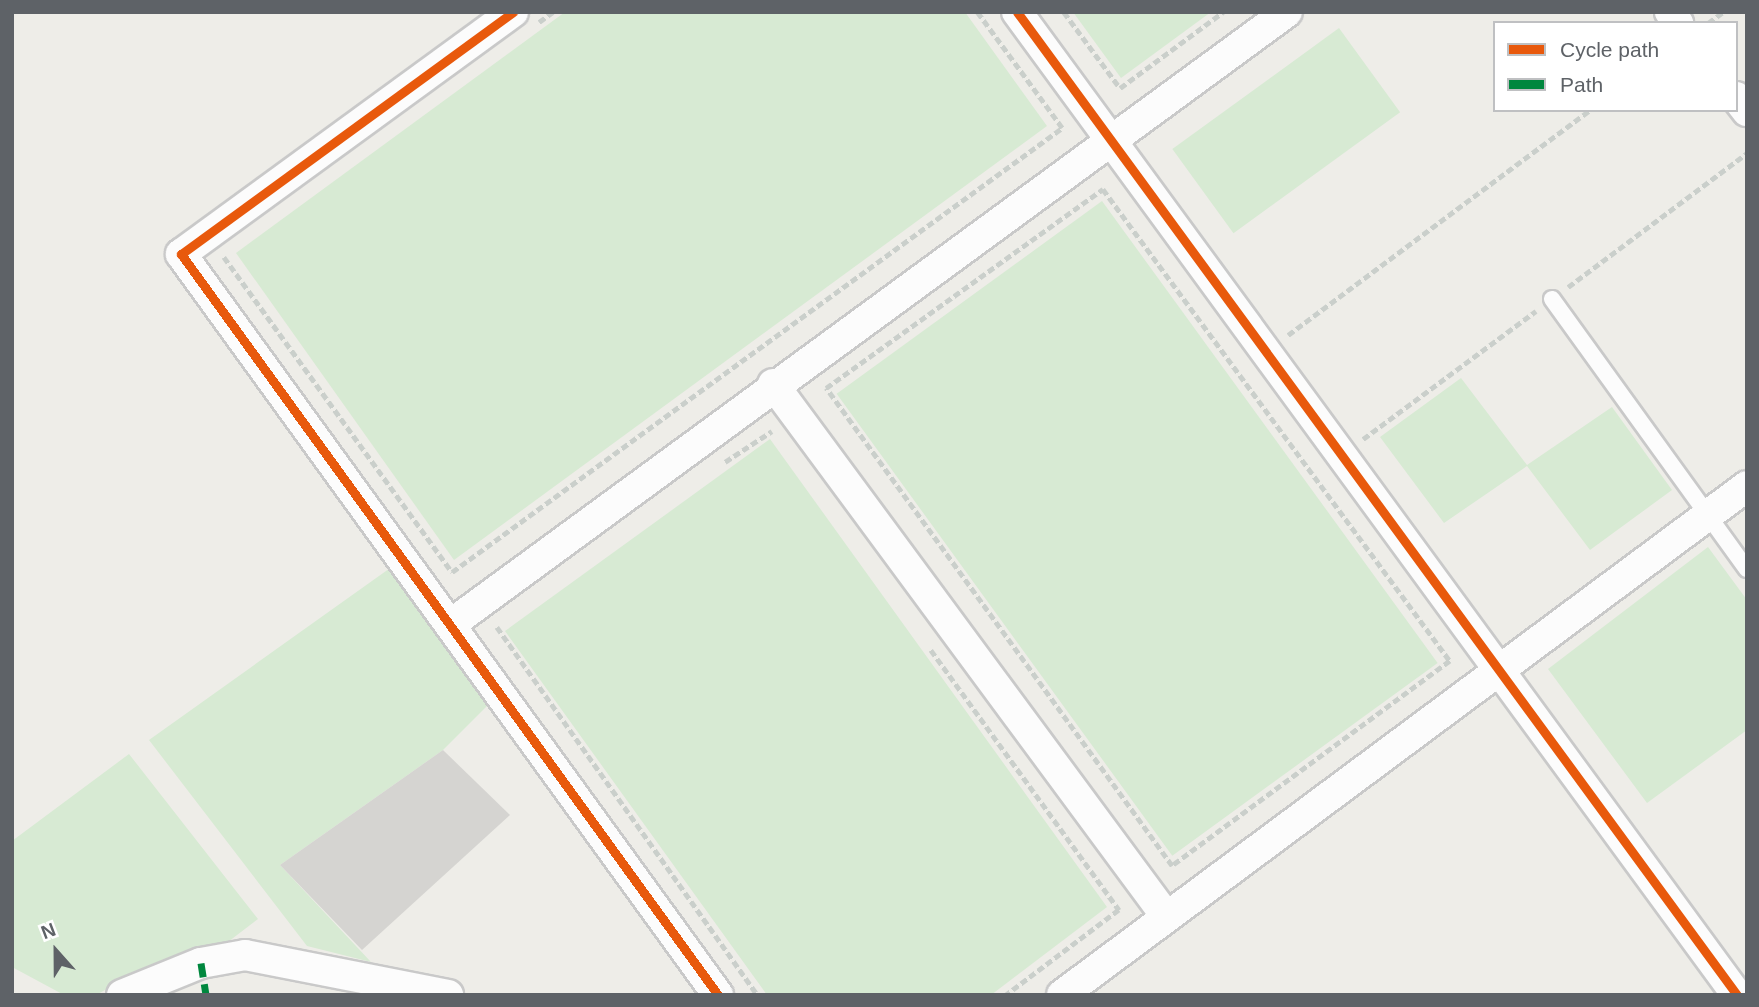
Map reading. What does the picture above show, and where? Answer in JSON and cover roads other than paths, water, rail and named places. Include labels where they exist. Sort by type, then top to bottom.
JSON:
[{"type":"street","points":[[513,12],[181,254],[718,995]]},
{"type":"street","points":[[1017,12],[1497,671],[1737,995]]},
{"type":"street","points":[[451,624],[773,384],[1287,12]]},
{"type":"street","points":[[773,384],[1166,916]]},
{"type":"street","points":[[1062,995],[1747,486]]},
{"type":"street","points":[[122,995],[201,963],[244,955],[448,995]]},
{"type":"lane","points":[[1552,299],[1747,569]]}]
